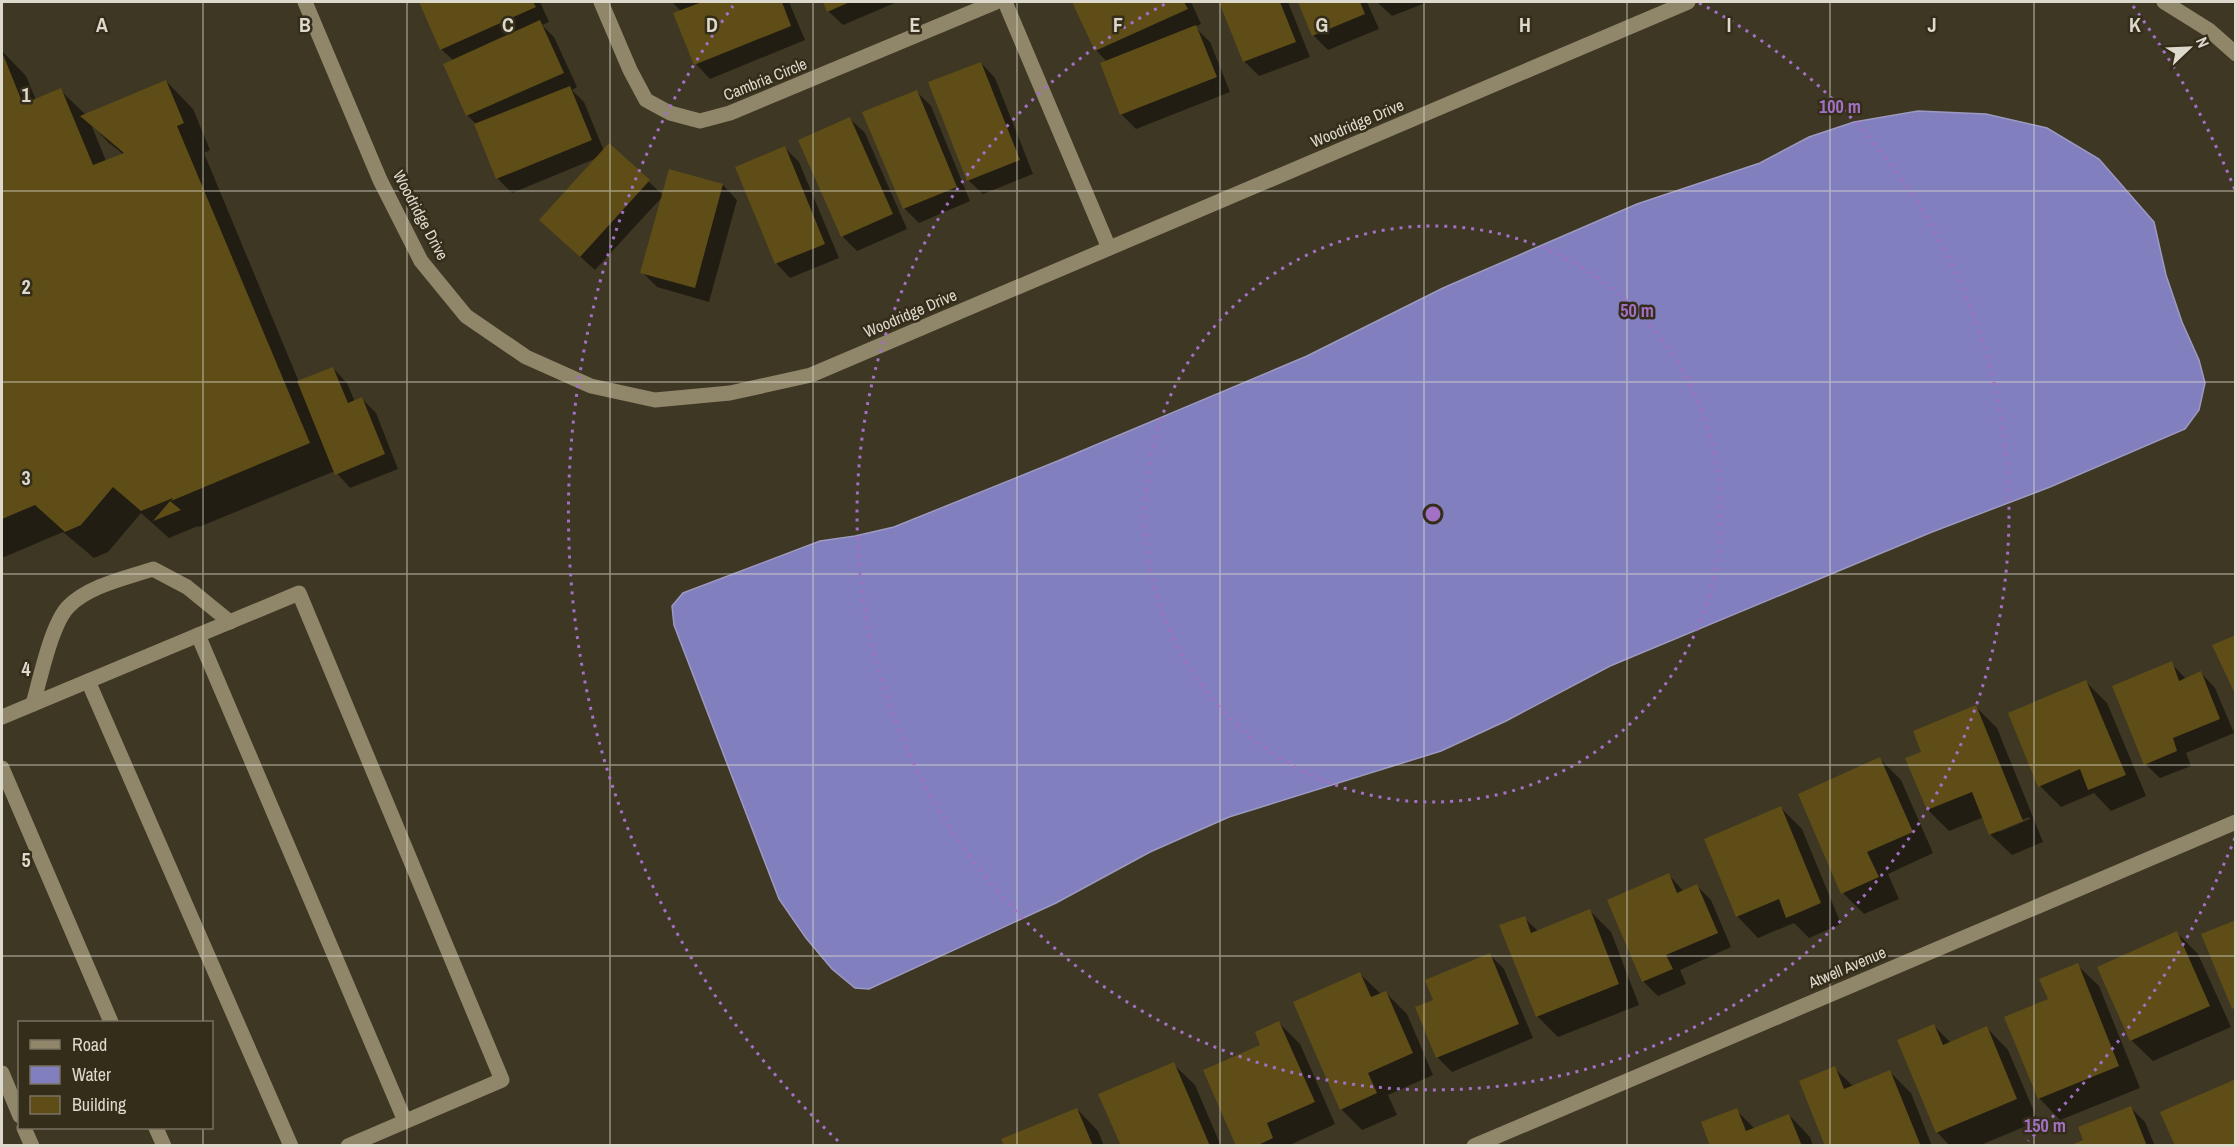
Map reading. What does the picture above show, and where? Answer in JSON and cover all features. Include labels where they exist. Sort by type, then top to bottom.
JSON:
[{"type":"street","name":"Woodridge Drive","points":[[305,2],[380,180],[421,261],[466,316],[526,357],[591,386],[656,400],[730,393],[811,375],[1688,2]]},
{"type":"street","name":"Cambria Circle","points":[[601,2],[630,70],[646,100],[670,113],[700,121],[729,113],[996,2]]},
{"type":"street","points":[[1005,2],[1109,248]]},
{"type":"street","points":[[2164,2],[2209,30],[2234,50]]},
{"type":"street","points":[[33,704],[51,638],[67,608],[97,588],[153,569],[187,587],[230,622]]},
{"type":"street","points":[[2,717],[298,592],[502,1080],[348,1146]]},
{"type":"street","points":[[198,635],[405,1121]]},
{"type":"street","points":[[88,681],[291,1146]]},
{"type":"street","points":[[2,768],[110,1021]]},
{"type":"street","name":"Atwell Avenue","points":[[1474,1146],[2235,822]]},
{"type":"street","points":[[2,1073],[18,1111]]},
{"type":"street","points":[[24,1129],[32,1146]]},
{"type":"street","points":[[156,1129],[164,1146]]},
{"type":"water","points":[[1918,111],[1986,114],[2047,128],[2099,159],[2154,222],[2166,275],[2182,322],[2199,360],[2205,383],[2199,410],[2185,429],[2050,487],[1932,532],[1610,666],[1506,721],[1441,751],[1229,817],[1150,852],[1056,903],[869,989],[855,988],[832,969],[806,938],[779,899],[674,625],[672,606],[683,593],[820,541],[894,527],[1060,460],[1307,356],[1443,288],[1637,204],[1760,163],[1809,137],[1854,122]]},
{"type":"building","points":[[419,2],[533,2],[536,7],[440,50]]},
{"type":"building","points":[[702,2],[782,2],[791,26],[694,65],[673,13]]},
{"type":"building","points":[[823,2],[850,2],[827,12]]},
{"type":"building","points":[[1072,2],[1184,2],[1188,9],[1095,51]]},
{"type":"building","points":[[1219,2],[1280,2],[1296,42],[1243,62]]},
{"type":"building","points":[[1298,2],[1360,2],[1365,14],[1312,36]]},
{"type":"building","points":[[540,20],[564,73],[466,116],[443,64]]},
{"type":"building","points":[[1196,25],[1217,77],[1120,115],[1100,63]]},
{"type":"building","points":[[2,52],[23,104],[61,88],[93,165],[124,153],[80,116],[166,80],[184,123],[177,126],[310,443],[171,501],[173,498],[141,511],[113,487],[81,525],[65,532],[35,505],[2,519]]},
{"type":"building","points":[[981,62],[1020,160],[967,181],[928,82]]},
{"type":"building","points":[[570,86],[592,140],[496,179],[474,124]]},
{"type":"building","points":[[917,90],[957,187],[903,209],[862,112]]},
{"type":"building","points":[[850,117],[893,214],[841,237],[798,140]]},
{"type":"building","points":[[609,143],[650,180],[580,257],[539,220]]},
{"type":"building","points":[[785,146],[825,244],[775,264],[735,167]]},
{"type":"building","points":[[669,169],[723,184],[695,288],[640,273]]},
{"type":"building","points":[[333,367],[348,403],[362,397],[385,454],[335,475],[297,381]]},
{"type":"building","points":[[170,501],[181,510],[153,521]]},
{"type":"building","points":[[2236,635],[2236,696],[2212,645]]},
{"type":"building","points":[[2172,661],[2179,681],[2201,671],[2220,719],[2173,738],[2177,751],[2144,765],[2112,686]]},
{"type":"building","points":[[2086,680],[2126,775],[2088,790],[2080,769],[2038,787],[2008,713]]},
{"type":"building","points":[[1976,705],[2023,821],[1989,835],[1972,792],[1927,810],[1905,758],[1921,752],[1913,731]]},
{"type":"building","points":[[1880,757],[1913,832],[1867,852],[1879,877],[1841,894],[1798,794]]},
{"type":"building","points":[[1781,806],[1821,903],[1786,918],[1779,899],[1736,917],[1704,839]]},
{"type":"building","points":[[1669,873],[1677,893],[1697,884],[1718,933],[1666,955],[1673,969],[1642,982],[1607,900]]},
{"type":"building","points":[[1590,909],[1619,984],[1536,1017],[1499,925],[1525,916],[1531,933]]},
{"type":"building","points":[[2236,920],[2236,1007],[2232,1009],[2201,934]]},
{"type":"building","points":[[2177,931],[2210,1006],[2130,1041],[2097,967]]},
{"type":"building","points":[[1490,953],[1519,1024],[1436,1058],[1415,1007],[1433,1000],[1425,980]]},
{"type":"building","points":[[2078,963],[2119,1066],[2038,1099],[2004,1017],[2048,999],[2039,979]]},
{"type":"building","points":[[1360,972],[1371,997],[1386,991],[1413,1053],[1368,1073],[1377,1093],[1340,1110],[1293,1002]]},
{"type":"building","points":[[1279,1021],[1315,1102],[1267,1123],[1273,1138],[1256,1146],[1236,1146],[1203,1070],[1260,1045],[1255,1032]]},
{"type":"building","points":[[1934,1024],[1943,1045],[1987,1026],[2017,1099],[1936,1133],[1897,1040]]},
{"type":"building","points":[[1174,1062],[1210,1146],[1121,1146],[1098,1094]]},
{"type":"building","points":[[1835,1066],[1844,1089],[1890,1070],[1920,1144],[1915,1146],[1825,1146],[1799,1081]]},
{"type":"building","points":[[2236,1079],[2236,1146],[2175,1146],[2160,1112]]},
{"type":"building","points":[[2131,1106],[2147,1146],[2069,1146],[2083,1140],[2078,1127]]},
{"type":"building","points":[[1077,1108],[1093,1146],[1004,1146],[1001,1139]]},
{"type":"building","points":[[1737,1108],[1746,1131],[1789,1114],[1802,1146],[1710,1146],[1701,1122]]}]
